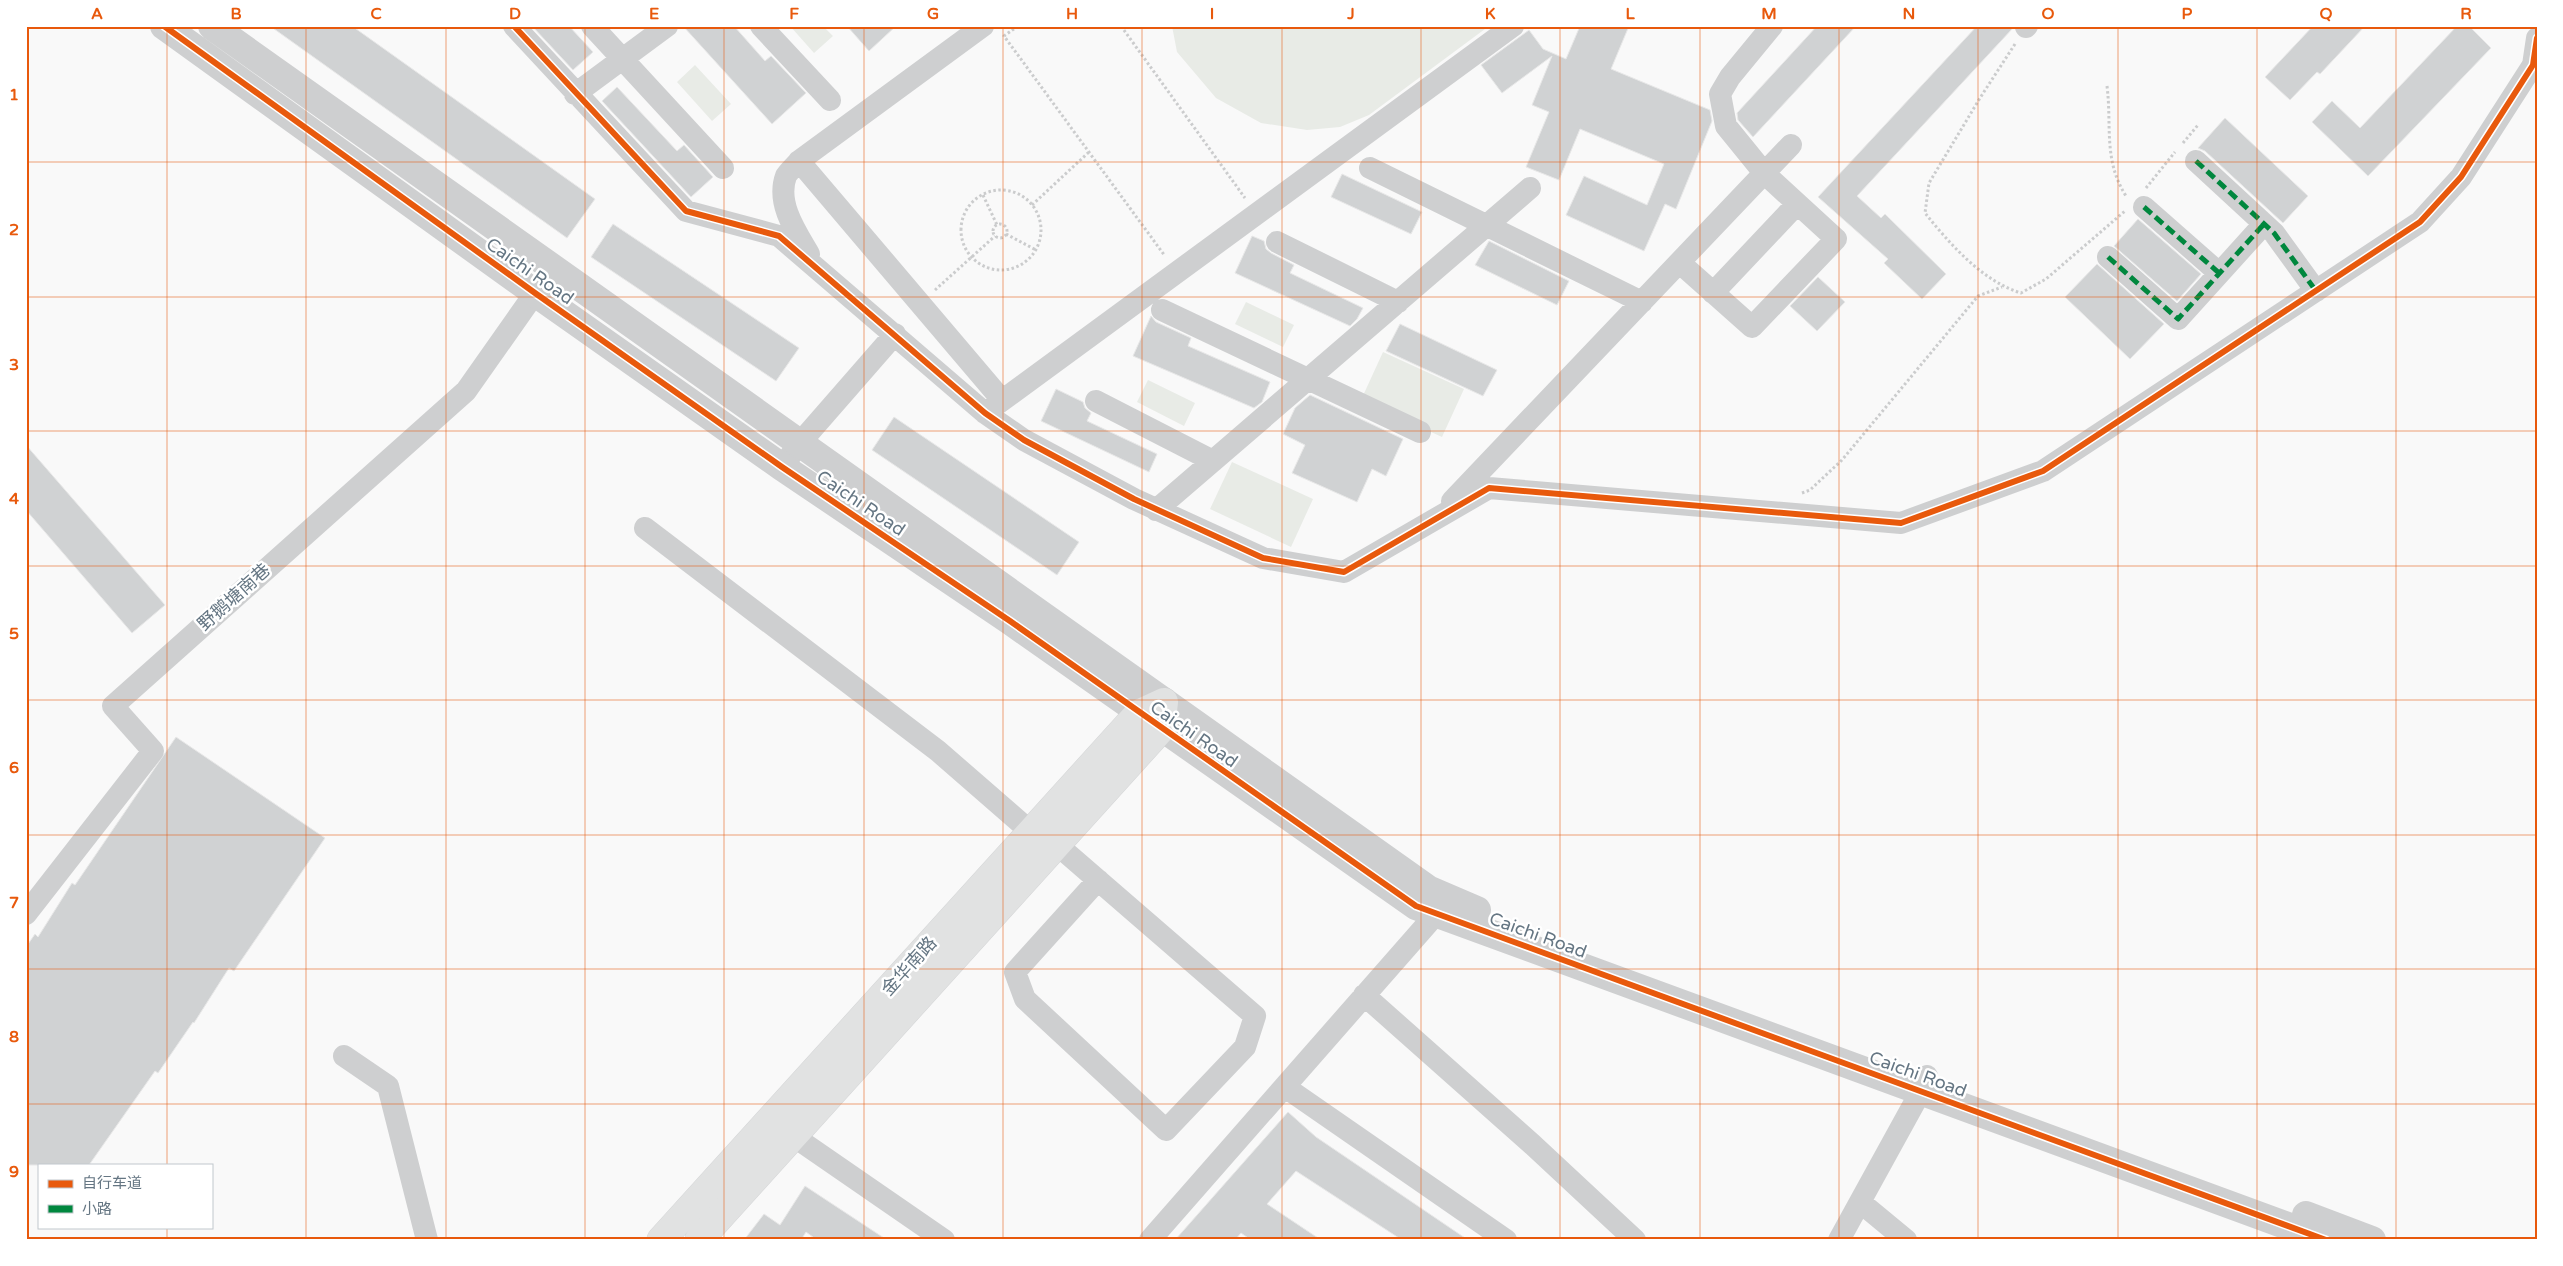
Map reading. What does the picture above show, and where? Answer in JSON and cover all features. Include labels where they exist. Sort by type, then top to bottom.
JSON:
[{"type":"main road","name":"金华南路","points":[[699,1240],[793,1135],[1043,837],[1138,714],[1164,702]]},
{"type":"main road","points":[[1160,729],[1164,702]]},
{"type":"main road","name":"金华南路","points":[[661,1240],[770,1120],[1043,837],[1160,729]]},
{"type":"street","name":"Caichi Road","points":[[164,26],[535,294],[782,467],[1010,621],[1138,714],[1416,906],[1444,907],[1924,1084],[2326,1240]]},
{"type":"street","name":"Caichi Road","points":[[212,26],[1428,889],[1444,907]]},
{"type":"street","points":[[514,26],[575,94],[686,210],[779,236],[895,334],[993,406]]},
{"type":"street","points":[[592,26],[722,168]]},
{"type":"street","points":[[575,94],[667,26]]},
{"type":"street","points":[[761,26],[830,100]]},
{"type":"street","points":[[817,268],[794,228],[782,198],[786,175],[800,162],[983,26]]},
{"type":"street","points":[[993,406],[1513,26]]},
{"type":"street","points":[[1680,263],[1752,327],[1836,239],[1765,174],[1726,126],[1720,94],[1730,77],[1772,26]]},
{"type":"street","points":[[800,162],[920,303],[993,406],[1024,440],[1156,510],[1263,558],[1344,572],[1489,488],[1901,523],[2042,471],[2420,222],[2461,177],[2532,65],[2537,38]]},
{"type":"street","points":[[1439,517],[1485,464],[1680,263],[1791,145]]},
{"type":"street","points":[[2196,161],[2274,233],[2316,291]]},
{"type":"street","points":[[1370,168],[1642,302]]},
{"type":"street","points":[[1156,510],[1530,188]]},
{"type":"street","points":[[2136,200],[2220,273]]},
{"type":"street","points":[[1713,292],[1797,204]]},
{"type":"street","points":[[2108,257],[2178,319],[2264,224]]},
{"type":"street","points":[[1277,242],[1398,302]]},
{"type":"street","name":"野鹅塘南巷","points":[[26,914],[153,751],[113,706],[466,391],[535,294]]},
{"type":"street","points":[[1162,310],[1420,432]]},
{"type":"street","points":[[782,467],[799,444],[895,334]]},
{"type":"street","points":[[1096,401],[1214,461]]},
{"type":"street","points":[[645,528],[938,751],[1098,880],[1255,1016],[1245,1047],[1166,1130],[1024,999],[1015,972],[1098,880]]},
{"type":"street","points":[[1150,1240],[1364,995],[1444,907]]},
{"type":"street","points":[[1364,995],[1533,1145],[1635,1240]]},
{"type":"street","points":[[344,1056],[388,1086],[428,1240]]},
{"type":"street","name":"Caichi Road","points":[[1924,1084],[2372,1240]]},
{"type":"street","points":[[1839,1240],[1924,1084]]},
{"type":"street","points":[[1281,1091],[1490,1240]]},
{"type":"street","points":[[1281,1091],[1506,1240]]},
{"type":"street","points":[[770,1120],[944,1240]]},
{"type":"street","points":[[1860,1202],[1906,1240]]},
{"type":"path","points":[[1018,26],[1004,36],[1169,262]]},
{"type":"path","points":[[1121,26],[1248,202]]},
{"type":"path","points":[[2027,27],[1980,98],[1929,183],[1925,213],[1951,244],[2003,287],[2021,293],[2046,279],[2136,200],[2198,124]]},
{"type":"path","points":[[2107,86],[2108,141],[2115,180],[2136,200]]},
{"type":"path","points":[[1032,205],[1088,152]]},
{"type":"path","points":[[998,191],[1010,192],[1022,197],[1032,205],[1039,217],[1041,230],[1036,250],[1022,265],[1009,270],[996,270],[982,266],[964,247],[961,235],[962,222],[966,210],[974,200],[983,195],[998,191]]},
{"type":"path","points":[[983,195],[997,224]]},
{"type":"path","points":[[997,224],[1004,225],[1006,234],[1036,250]]},
{"type":"path","points":[[995,236],[993,230],[997,224]]},
{"type":"path","points":[[995,236],[1001,238],[1006,234]]},
{"type":"path","points":[[920,303],[995,236]]},
{"type":"path","points":[[1795,496],[1810,490],[1842,460],[1978,296],[2003,287]]},
{"type":"shaded area","points":[[790,26],[823,26],[833,36],[814,53]]},
{"type":"shaded area","points":[[1172,26],[1489,26],[1369,115],[1340,127],[1307,130],[1261,123],[1216,98],[1177,52]]},
{"type":"shaded area","points":[[695,65],[731,104],[712,121],[677,82]]},
{"type":"shaded area","points":[[1246,302],[1294,325],[1283,347],[1235,324]]},
{"type":"shaded area","points":[[1383,352],[1464,389],[1442,437],[1361,400]]},
{"type":"shaded area","points":[[1148,380],[1195,403],[1184,426],[1137,402]]},
{"type":"shaded area","points":[[1232,462],[1313,499],[1291,547],[1210,509]]},
{"type":"building","points":[[270,26],[352,26],[595,199],[567,238]]},
{"type":"building","points":[[532,26],[569,26],[593,52],[573,70]]},
{"type":"building","points":[[683,26],[734,26],[765,61],[771,56],[806,93],[772,124]]},
{"type":"building","points":[[847,26],[896,26],[869,51]]},
{"type":"building","points":[[1580,26],[1629,26],[1611,69],[1710,110],[1712,121],[1676,209],[1665,204],[1644,251],[1566,215],[1584,176],[1647,205],[1664,164],[1580,129],[1559,180],[1526,167],[1549,112],[1532,105],[1552,56],[1502,93],[1481,65],[1529,30],[1543,49],[1566,59]]},
{"type":"building","points":[[1817,26],[1856,26],[1753,137],[1738,120],[1737,113]]},
{"type":"building","points":[[1977,26],[2013,28],[1857,196],[1881,218],[1885,214],[1946,274],[1922,299],[1884,263],[1888,259],[1818,197]]},
{"type":"building","points":[[2313,26],[2365,26],[2320,74],[2317,72],[2290,100],[2265,77]]},
{"type":"building","points":[[2457,26],[2469,26],[2491,48],[2368,176],[2312,122],[2332,101],[2360,128]]},
{"type":"building","points":[[617,87],[677,151],[684,145],[713,177],[691,197],[602,101]]},
{"type":"building","points":[[2225,118],[2308,196],[2283,223],[2205,151],[2198,148]]},
{"type":"building","points":[[1342,174],[1422,212],[1411,234],[1331,197]]},
{"type":"building","points":[[2138,219],[2201,274],[2177,301],[2114,246]]},
{"type":"building","points":[[613,224],[799,348],[776,381],[591,257]]},
{"type":"building","points":[[1252,236],[1264,241],[1266,249],[1271,253],[1294,265],[1290,273],[1363,308],[1357,319],[1350,326],[1235,273]]},
{"type":"building","points":[[1489,241],[1569,281],[1557,305],[1475,265]]},
{"type":"building","points":[[2097,264],[2164,324],[2130,359],[2065,297]]},
{"type":"building","points":[[1818,277],[1845,302],[1817,331],[1790,306]]},
{"type":"building","points":[[1151,316],[1156,322],[1191,338],[1188,346],[1270,382],[1262,402],[1254,408],[1133,356]]},
{"type":"building","points":[[1400,324],[1497,370],[1483,396],[1386,351]]},
{"type":"building","points":[[1056,389],[1083,402],[1085,408],[1091,413],[1087,421],[1157,454],[1149,472],[1041,421]]},
{"type":"building","points":[[1310,395],[1403,439],[1386,476],[1372,469],[1357,502],[1292,473],[1305,445],[1283,434],[1295,408]]},
{"type":"building","points":[[894,417],[1079,542],[1057,575],[872,450]]},
{"type":"building","points":[[26,445],[165,605],[132,633],[26,510]]},
{"type":"building","points":[[176,737],[325,838],[234,971],[229,968],[194,1023],[158,1073],[155,1071],[90,1164],[26,1165],[26,947],[35,934],[38,937],[72,883],[75,885]]},
{"type":"building","points":[[1288,1112],[1316,1137],[1468,1240],[1402,1240],[1296,1171],[1267,1204],[1321,1240],[1251,1240],[1241,1233],[1235,1240],[1175,1240]]},
{"type":"building","points":[[805,1186],[887,1240],[817,1240],[806,1232],[801,1240],[744,1240],[764,1214],[780,1225]]},
{"type":"marked path","points":[[2196,161],[2274,233],[2316,291]]},
{"type":"marked path","points":[[2144,207],[2219,273]]},
{"type":"marked path","points":[[2108,257],[2178,319],[2264,224]]},
{"type":"cycle path","points":[[164,26],[535,293],[782,467],[1010,621],[1416,906],[2326,1240]]},
{"type":"cycle path","points":[[514,26],[686,211],[779,236],[985,413],[1024,440],[1134,499],[1263,558],[1344,572],[1489,488],[1901,523],[2043,471],[2420,222],[2461,177],[2533,65],[2537,38]]}]
